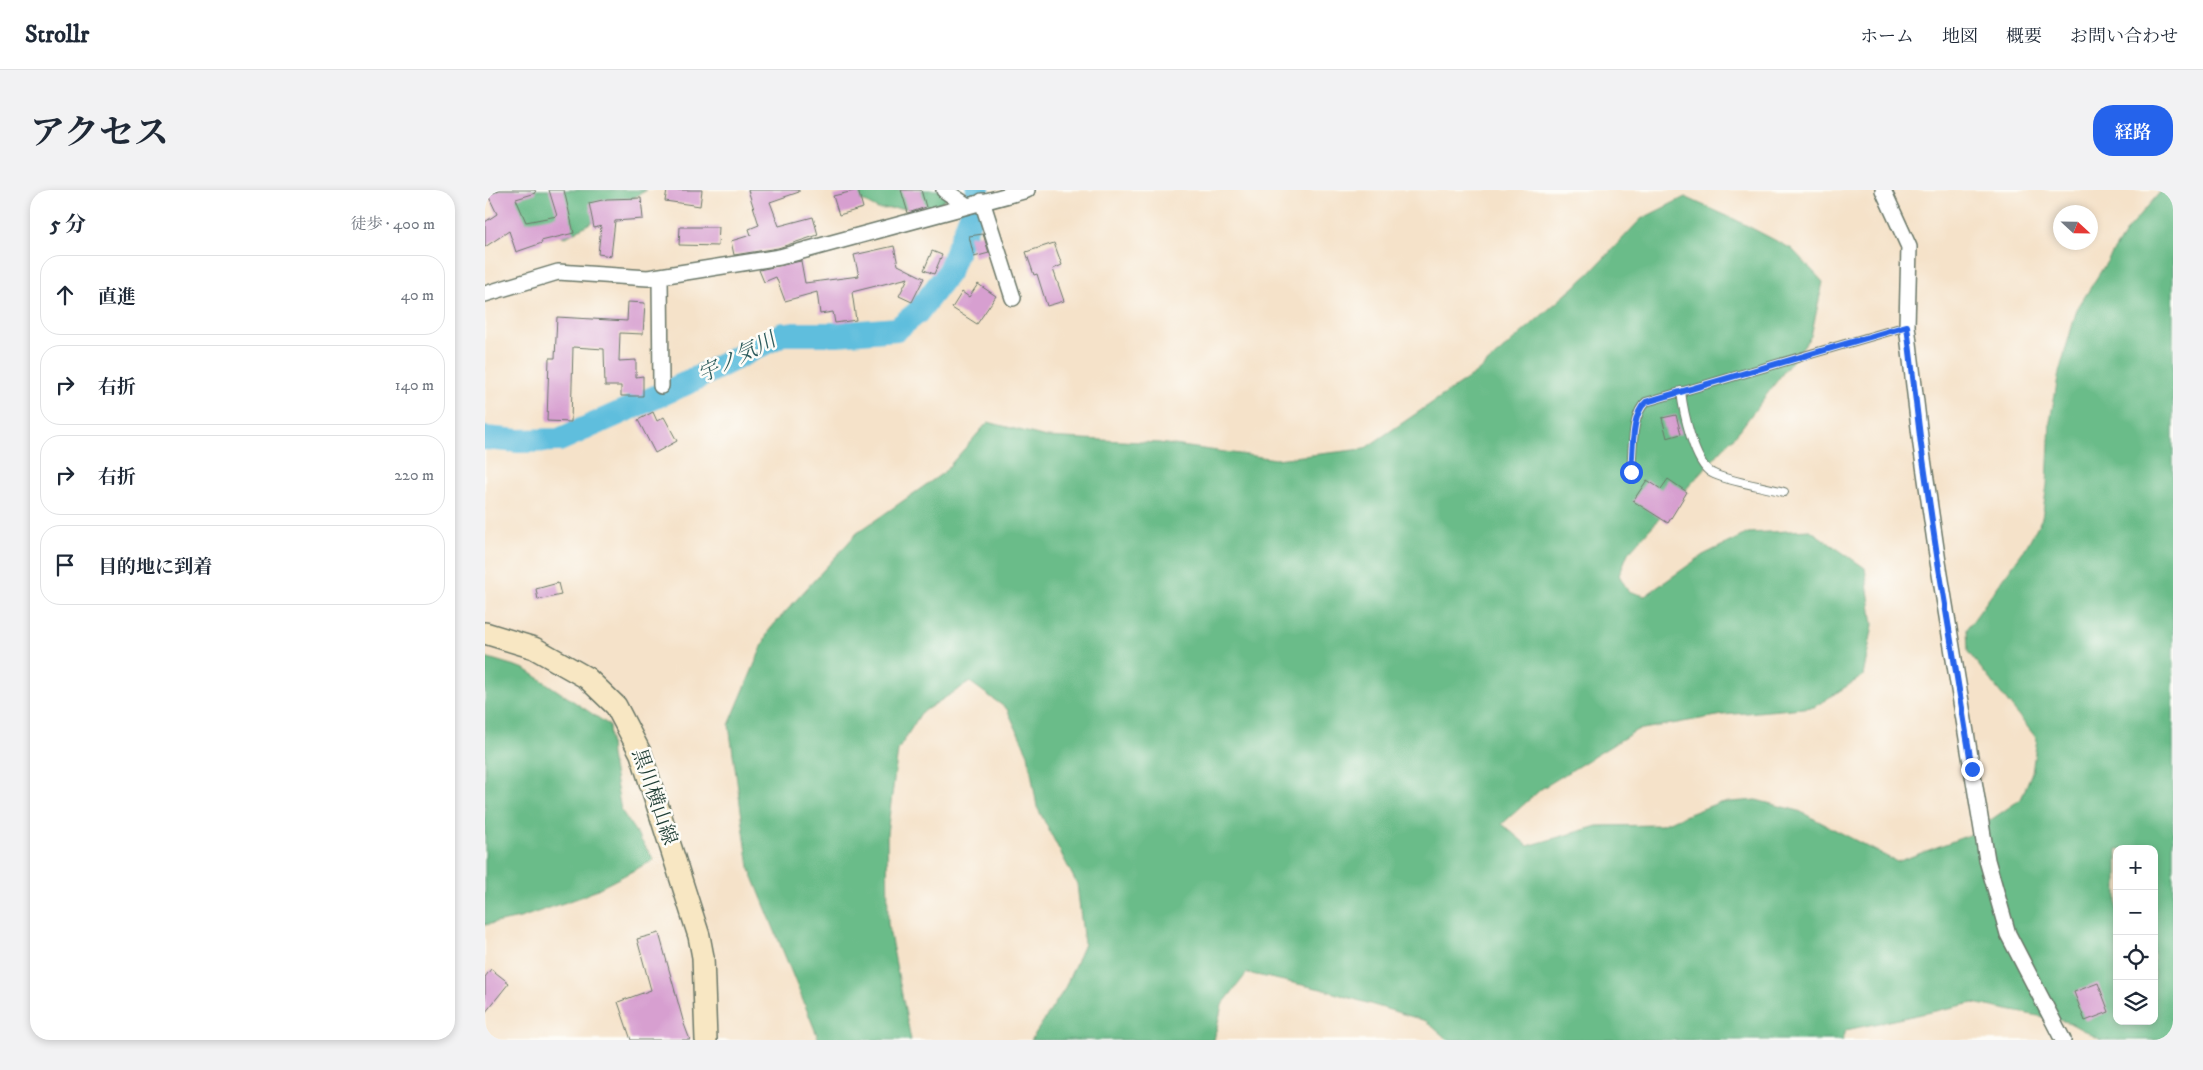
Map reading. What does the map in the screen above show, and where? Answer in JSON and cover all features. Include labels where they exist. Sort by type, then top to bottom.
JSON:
[{"type":"main road","name":"黒川横山線","points":[[485,633],[534,648],[549,656],[587,678],[616,706],[641,754],[699,936],[703,958],[706,1040]]},
{"type":"street","points":[[944,190],[966,205]]},
{"type":"street","points":[[485,294],[558,272],[647,278],[780,257],[1027,190]]},
{"type":"street","points":[[1883,190],[1909,247],[1907,326],[1921,445],[1936,552],[1987,860],[2008,934],[2063,1040]]},
{"type":"street","points":[[983,201],[1013,298]]},
{"type":"street","points":[[660,276],[661,386]]},
{"type":"lane","points":[[1631,472],[1636,418],[1640,407],[1646,402],[1907,326]]},
{"type":"lane","points":[[1681,392],[1684,415],[1702,462],[1711,473],[1784,492]]},
{"type":"green space","points":[[488,190],[647,190],[566,237],[537,232]]},
{"type":"green space","points":[[842,190],[958,190],[934,207],[878,209]]},
{"type":"green space","points":[[2162,190],[2173,190],[2173,1040],[2101,1040],[2068,1022],[1973,1003],[1846,1030],[1843,1040],[1448,1040],[1426,1021],[1321,989],[1247,973],[1222,1005],[1214,1040],[1031,1040],[1064,990],[1084,944],[1077,884],[1037,807],[1028,754],[1007,709],[970,682],[921,713],[898,750],[887,833],[888,924],[911,1040],[819,1040],[749,867],[729,725],[769,630],[857,533],[943,473],[988,422],[1046,437],[1159,443],[1276,459],[1364,449],[1476,373],[1589,274],[1641,219],[1685,197],[1736,220],[1792,249],[1823,282],[1811,336],[1739,431],[1628,553],[1619,575],[1628,591],[1645,596],[1703,555],[1748,533],[1810,530],[1865,568],[1873,625],[1863,676],[1814,707],[1723,715],[1637,730],[1541,789],[1502,824],[1528,846],[1597,826],[1661,825],[1718,803],[1756,800],[1799,811],[1897,862],[1969,835],[2021,799],[2032,772],[2037,739],[1968,652],[1967,629],[2026,547],[2042,518],[2047,485],[2050,421],[2059,373],[2077,309],[2127,230]]},
{"type":"green space","points":[[485,657],[525,669],[609,725],[611,756],[621,810],[654,860],[584,896],[520,918],[485,925]]},
{"type":"building","points":[[499,190],[535,190],[536,193],[516,199],[526,222],[557,216],[549,190],[564,190],[574,233],[541,241],[542,243],[516,252],[509,231],[485,247],[485,222],[497,214],[488,195]]},
{"type":"building","points":[[667,190],[702,190],[700,206],[665,201]]},
{"type":"building","points":[[748,190],[799,190],[799,192],[770,202],[779,226],[813,217],[818,235],[778,248],[734,255],[731,241],[751,235],[749,229],[759,225]]},
{"type":"building","points":[[858,190],[863,208],[839,215],[833,196]]},
{"type":"building","points":[[901,190],[921,190],[926,207],[908,213]]},
{"type":"building","points":[[641,198],[643,219],[615,221],[611,256],[598,254],[601,226],[594,228],[589,203],[607,199]]},
{"type":"building","points":[[680,227],[719,227],[718,246],[679,245]]},
{"type":"building","points":[[983,234],[989,253],[974,257],[969,236]]},
{"type":"building","points":[[1054,243],[1062,265],[1053,269],[1064,301],[1047,306],[1037,274],[1034,275],[1026,252]]},
{"type":"building","points":[[894,246],[898,265],[924,278],[912,302],[899,296],[908,278],[852,292],[856,320],[835,323],[833,312],[820,314],[817,292],[785,301],[776,277],[764,282],[759,270],[801,261],[805,283],[859,276],[854,255]]},
{"type":"building","points":[[932,251],[942,255],[934,274],[924,270]]},
{"type":"building","points":[[978,284],[996,296],[977,324],[952,308],[962,292],[969,297]]},
{"type":"building","points":[[628,302],[645,303],[643,334],[620,333],[619,361],[636,360],[636,377],[643,376],[643,396],[621,396],[621,386],[605,386],[604,349],[573,347],[571,422],[547,421],[549,358],[555,358],[557,317],[627,321]]},
{"type":"building","points":[[653,412],[657,421],[664,417],[677,441],[655,453],[638,420]]},
{"type":"building","points":[[1676,415],[1681,434],[1667,438],[1662,418]]},
{"type":"building","points":[[1668,479],[1687,492],[1668,523],[1633,501],[1647,480],[1661,489]]},
{"type":"building","points":[[558,583],[561,595],[538,600],[536,589]]},
{"type":"building","points":[[659,933],[690,1040],[631,1040],[618,1002],[651,990],[637,939]]},
{"type":"building","points":[[491,969],[509,983],[485,1013],[485,977]]},
{"type":"building","points":[[2098,983],[2109,1012],[2085,1021],[2074,992]]},
{"type":"waterway","name":"宇ノ気川","points":[[485,438],[519,441],[559,440],[689,382],[783,334],[837,334],[897,329],[917,313],[948,273],[970,218],[978,190]]},
{"type":"route","points":[[1631,472],[1636,418],[1640,407],[1646,402],[1907,326],[1921,445],[1938,562],[1972,769]]}]
